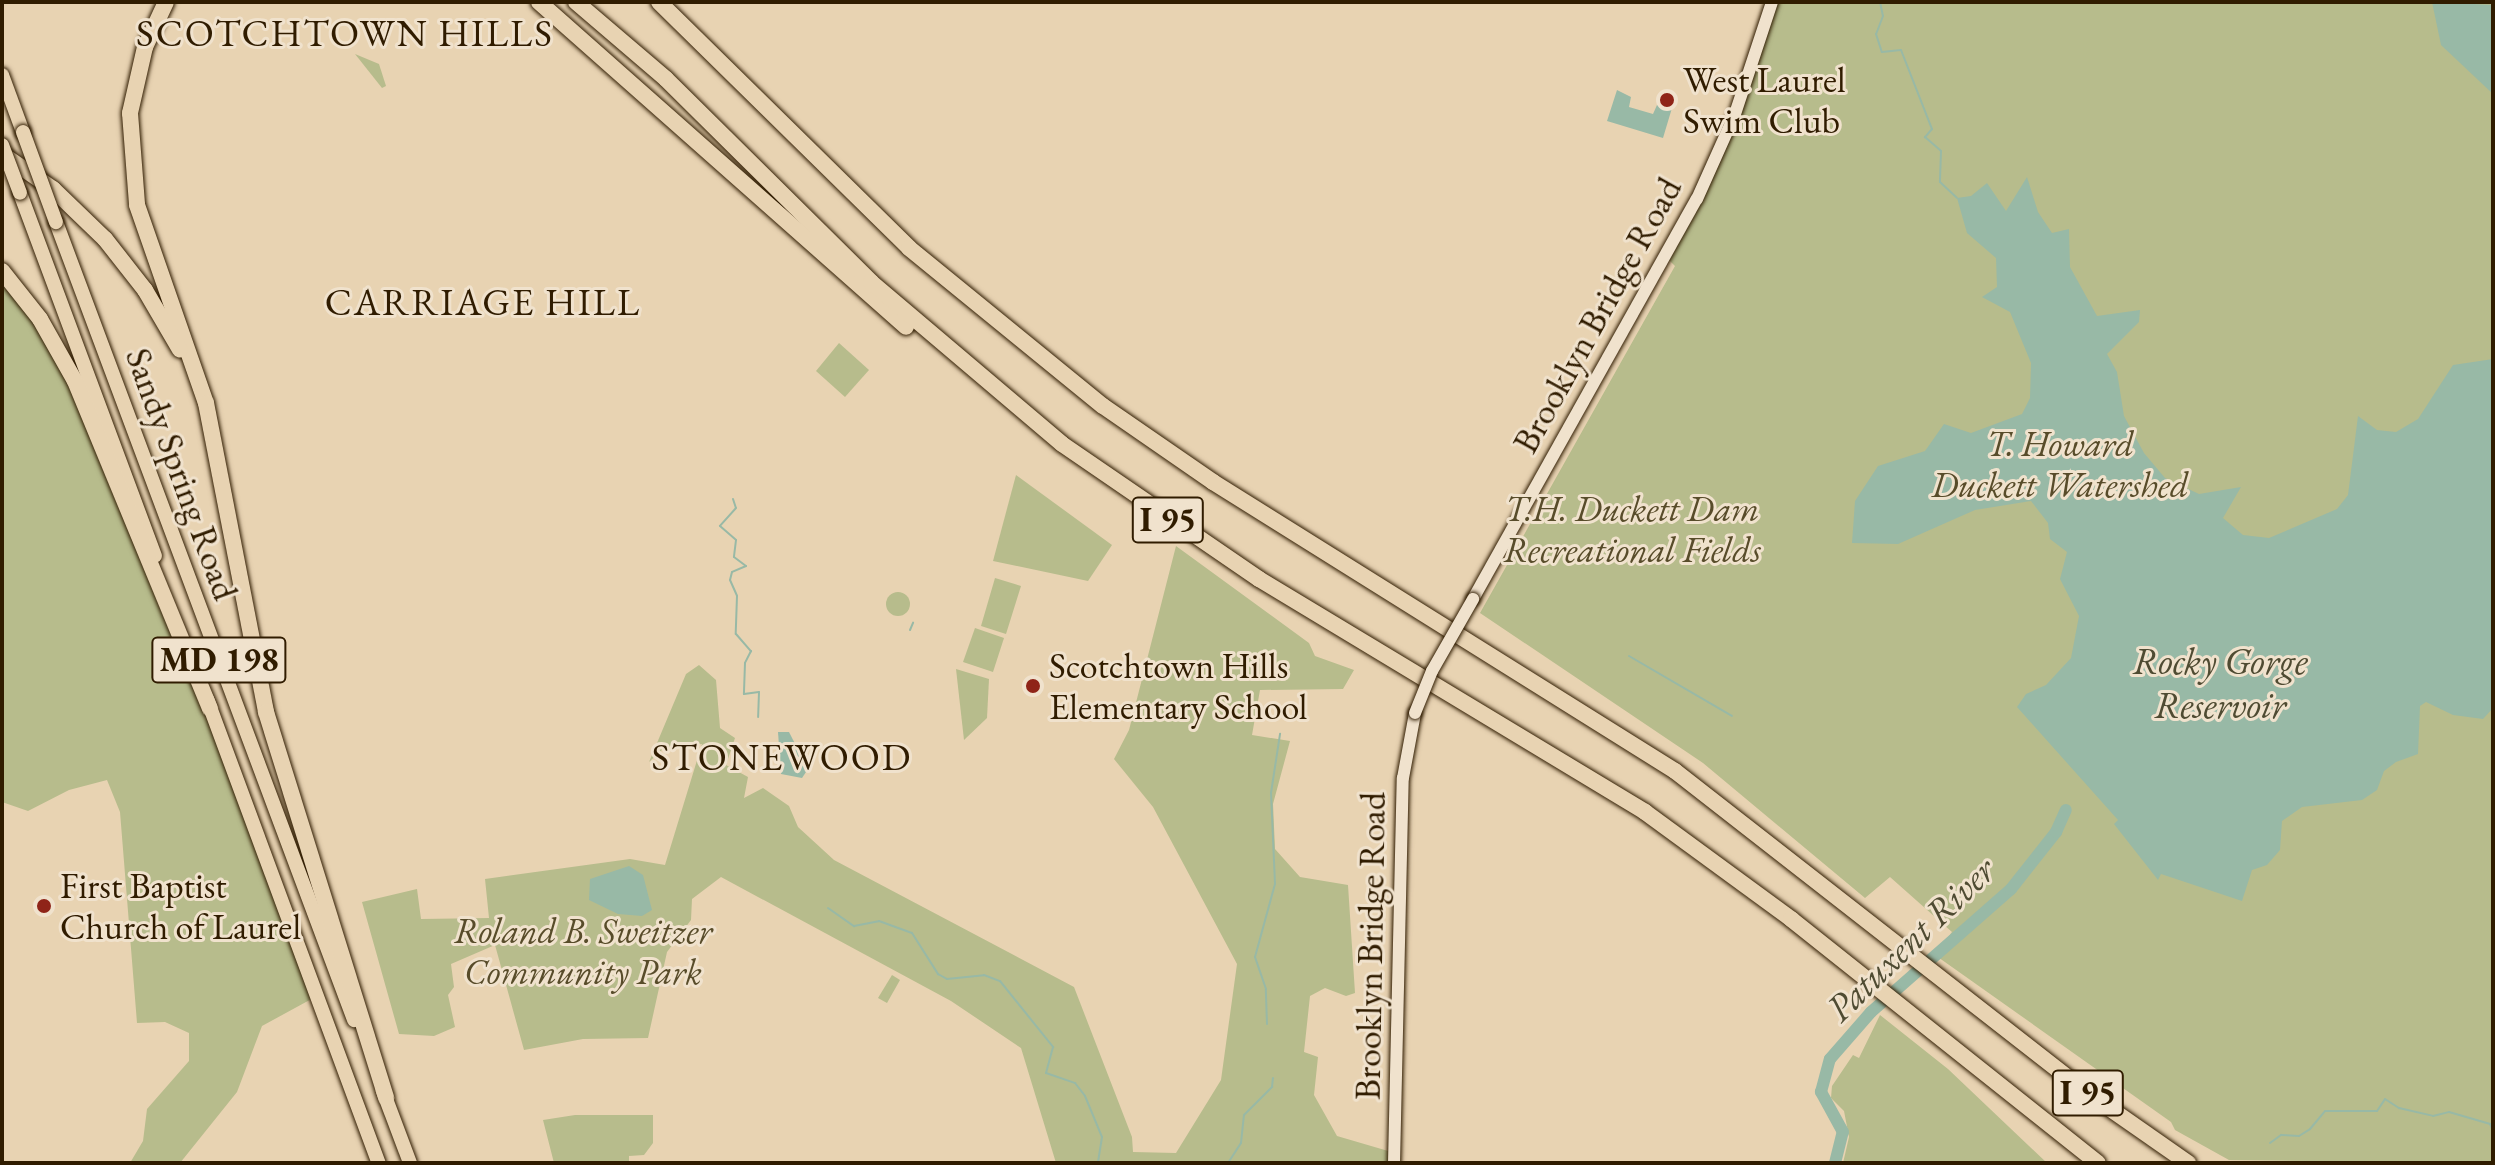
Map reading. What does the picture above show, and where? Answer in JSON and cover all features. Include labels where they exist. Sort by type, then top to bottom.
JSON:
[{"type":"highway","points":[[166,2],[138,69],[130,113],[131,171],[142,223],[199,376],[266,712],[386,1098]]},
{"type":"highway","points":[[529,2],[649,96]]},
{"type":"highway","points":[[539,2],[649,96],[861,290],[1010,403]]},
{"type":"highway","name":"I 95","points":[[576,2],[666,79],[871,282],[1010,403],[1127,492],[1246,571],[1645,812],[1827,948],[2098,1163]]},
{"type":"highway","name":"I 95","points":[[656,2],[909,248],[1103,406],[1213,482],[1614,730],[1717,801],[1992,1019],[2188,1163]]},
{"type":"highway","points":[[3,152],[80,214],[145,290],[192,378],[218,461]]},
{"type":"highway","points":[[2,271],[40,319],[75,381],[210,708]]},
{"type":"main road","name":"Sandy Spring Road","points":[[2,75],[410,1163]]},
{"type":"main road","name":"Sandy Spring Road","points":[[3,152],[379,1163]]},
{"type":"street","name":"Brooklyn Bridge Road","points":[[1394,1163],[1403,778],[1415,713],[1432,671],[1697,199],[1739,104],[1772,2]]},
{"type":"green space","name":"T. Howard Duckett Watershed","points":[[1772,2],[2493,2],[2493,1163],[2229,1160],[2175,1130],[2171,1122],[1935,955],[1952,932],[1890,877],[1865,898],[1703,763],[1480,613],[1675,266],[1666,257],[1697,199]]},
{"type":"green space","points":[[355,54],[379,64],[386,86],[382,88]]},
{"type":"green space","points":[[2,271],[75,381],[317,996],[262,1026],[237,1092],[180,1163],[130,1163],[143,1141],[147,1109],[189,1061],[189,1033],[165,1022],[137,1023],[120,812],[107,780],[69,790],[28,811],[2,802]]},
{"type":"green space","points":[[839,343],[869,370],[845,397],[816,371]]},
{"type":"green space","points":[[1016,475],[1112,545],[1088,581],[993,561]]},
{"type":"green space","name":"Roland B. Sweitzer Community Park","points":[[1176,546],[1309,643],[1315,656],[1354,670],[1343,689],[1260,690],[1252,735],[1290,741],[1273,804],[1275,849],[1300,877],[1348,885],[1355,993],[1346,996],[1325,988],[1310,996],[1304,1052],[1318,1057],[1314,1095],[1337,1136],[1395,1153],[1394,1163],[1056,1163],[1021,1048],[951,1001],[721,877],[692,899],[691,920],[667,952],[648,1038],[583,1039],[524,1050],[495,945],[451,964],[454,987],[448,995],[455,1027],[434,1036],[399,1034],[362,902],[417,889],[421,919],[489,918],[485,879],[630,859],[665,865],[702,744],[664,748],[649,762],[686,674],[699,665],[716,680],[720,728],[735,738],[726,765],[748,777],[744,798],[763,788],[789,806],[798,827],[834,860],[1074,987],[1132,1137],[1133,1152],[1176,1153],[1221,1080],[1237,964],[1153,807],[1114,759],[1129,730]]},
{"type":"green space","points":[[995,578],[1021,586],[1006,634],[981,626]]},
{"type":"green space","points":[[898,592],[907,595],[910,604],[907,613],[898,616],[889,613],[886,604],[889,595]]},
{"type":"green space","points":[[975,628],[1004,638],[993,672],[963,662]]},
{"type":"green space","points":[[956,669],[989,679],[987,718],[964,740]]},
{"type":"green space","points":[[892,975],[900,980],[887,1003],[878,998]]},
{"type":"green space","points":[[1880,1015],[1948,1069],[2047,1163],[1843,1163],[1849,1137],[1844,1111],[1831,1098],[1832,1086],[1853,1055],[1859,1058]]},
{"type":"green space","points":[[575,1115],[653,1115],[653,1143],[644,1155],[629,1156],[629,1163],[554,1163],[543,1120]]},
{"type":"water","points":[[2432,2],[2493,5],[2493,94],[2441,45]]},
{"type":"water","points":[[1617,90],[1631,97],[1629,107],[1653,114],[1657,105],[1672,108],[1663,138],[1607,121]]},
{"type":"water","name":"Rocky Gorge Reservoir","points":[[2027,177],[2038,212],[2052,233],[2069,229],[2070,267],[2097,316],[2140,310],[2139,322],[2107,354],[2117,372],[2124,416],[2144,453],[2165,478],[2199,494],[2241,487],[2223,518],[2243,535],[2269,538],[2337,509],[2348,495],[2358,416],[2377,430],[2396,432],[2418,419],[2453,365],[2493,359],[2493,708],[2483,719],[2453,715],[2426,702],[2420,706],[2418,754],[2396,762],[2384,771],[2377,790],[2362,800],[2302,807],[2282,821],[2280,850],[2267,865],[2252,870],[2242,901],[2161,874],[2158,880],[2114,824],[2118,820],[2017,707],[2026,694],[2046,685],[2071,658],[2079,616],[2060,579],[2067,552],[2050,539],[2048,523],[2031,501],[1975,510],[1898,544],[1852,543],[1855,501],[1878,466],[1925,451],[1944,424],[1971,433],[2022,414],[2030,398],[2031,363],[2010,312],[1982,297],[1997,287],[1996,258],[1967,233],[1957,198],[1971,196],[1987,183],[2006,211]]},
{"type":"water","points":[[778,732],[789,732],[808,769],[802,778],[781,774]]},
{"type":"water","points":[[629,866],[643,875],[652,910],[642,916],[618,914],[589,900],[590,879]]},
{"type":"waterway","points":[[1880,2],[1883,16],[1876,34],[1882,52],[1901,50],[1932,129],[1925,137],[1941,151],[1940,182],[1957,198]]},
{"type":"waterway","points":[[733,499],[736,508],[720,526],[736,540],[734,557],[746,566],[732,572],[730,580],[737,596],[736,634],[751,651],[745,663],[744,694],[759,692],[758,717]]},
{"type":"waterway","points":[[910,630],[913,623]]},
{"type":"waterway","points":[[1629,656],[1732,716]]},
{"type":"waterway","points":[[1267,1024],[1266,989],[1255,957],[1275,884],[1271,793],[1280,734]]},
{"type":"waterway","name":"Patuxent River","points":[[1835,1163],[1843,1132],[1821,1092],[1830,1059],[1871,1012],[2011,889],[2056,832],[2066,810]]},
{"type":"waterway","points":[[828,908],[854,926],[879,921],[912,933],[938,974],[947,979],[984,975],[1000,981],[1053,1047],[1046,1073],[1075,1083],[1085,1096],[1102,1137],[1098,1163]]},
{"type":"waterway","points":[[1228,1163],[1241,1143],[1244,1115],[1272,1087],[1273,1078]]},
{"type":"waterway","points":[[2270,1143],[2281,1135],[2299,1136],[2310,1129],[2325,1111],[2377,1111],[2385,1099],[2399,1108],[2433,1116],[2449,1112],[2490,1124],[2493,1131]]},
{"type":"place","name":"West Laurel Swim Club","points":[[1667,100]]},
{"type":"place","name":"Scotchtown Hills Elementary School","points":[[1033,686]]},
{"type":"place","name":"First Baptist Church of Laurel","points":[[44,906]]},
{"type":"district","name":"SCOTCHTOWN HILLS","points":[[345,33]]},
{"type":"district","name":"CARRIAGE HILL","points":[[483,302]]},
{"type":"district","name":"STONEWOOD","points":[[782,757]]},
{"type":"park label","name":"T.H. Duckett Dam Recreational Fields","points":[[1632,528]]}]
